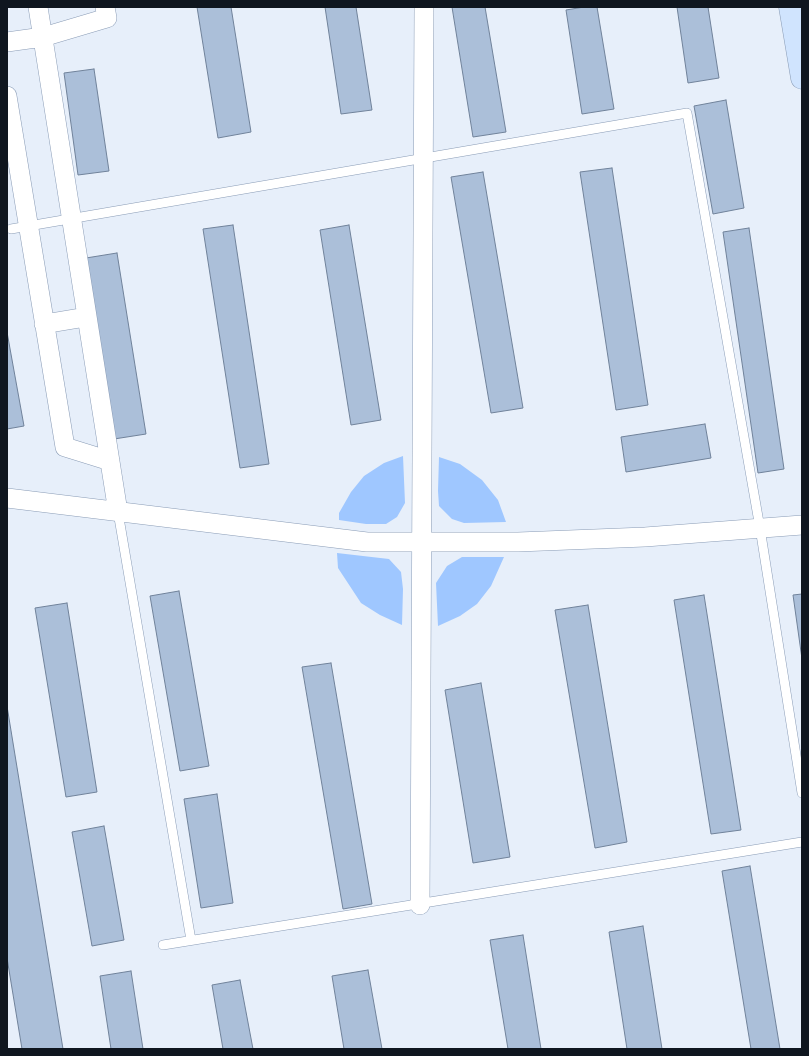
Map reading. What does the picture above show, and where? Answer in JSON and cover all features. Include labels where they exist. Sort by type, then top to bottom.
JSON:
[{"type":"street","points":[[38,7],[70,219],[118,512]]},
{"type":"street","points":[[7,42],[43,37],[107,18],[105,7]]},
{"type":"street","points":[[420,905],[424,7]]},
{"type":"street","points":[[790,7],[802,78]]},
{"type":"street","points":[[7,96],[20,228],[44,324],[65,447],[110,461]]},
{"type":"street","points":[[44,324],[86,317]]},
{"type":"street","points":[[7,498],[367,542],[526,542],[645,537],[802,525]]},
{"type":"lane","points":[[20,228],[687,113],[760,528],[802,793]]},
{"type":"lane","points":[[118,512],[191,940]]},
{"type":"lane","points":[[163,945],[420,905],[802,842]]},
{"type":"shaded area","points":[[403,456],[405,503],[397,517],[386,524],[366,524],[339,520],[339,513],[351,492],[364,476],[384,463]]},
{"type":"shaded area","points":[[439,457],[460,464],[482,480],[498,500],[506,522],[464,523],[452,519],[439,506]]},
{"type":"shaded area","points":[[337,553],[389,559],[401,572],[403,589],[402,625],[380,615],[361,603],[338,568]]},
{"type":"shaded area","points":[[462,557],[504,557],[491,586],[477,604],[460,616],[438,626],[436,583],[447,566]]},
{"type":"building","points":[[197,7],[231,7],[251,132],[218,138]]},
{"type":"building","points":[[325,7],[356,7],[372,110],[341,114]]},
{"type":"building","points":[[452,7],[485,7],[506,132],[473,137]]},
{"type":"building","points":[[584,7],[597,7],[614,109],[582,114],[566,10]]},
{"type":"building","points":[[677,7],[708,7],[719,78],[688,83]]},
{"type":"building","points":[[94,69],[109,171],[78,175],[64,73]]},
{"type":"building","points":[[726,100],[744,208],[713,214],[694,106]]},
{"type":"building","points":[[612,168],[648,405],[616,410],[580,172]]},
{"type":"building","points":[[483,172],[523,408],[491,413],[451,177]]},
{"type":"building","points":[[233,225],[269,464],[240,468],[203,229]]},
{"type":"building","points":[[349,225],[381,420],[351,425],[320,230]]},
{"type":"building","points":[[749,228],[784,469],[758,473],[723,232]]},
{"type":"building","points":[[117,253],[146,434],[114,439],[86,258]]},
{"type":"building","points":[[7,332],[24,426],[7,429]]},
{"type":"building","points":[[705,424],[711,458],[626,472],[621,437]]},
{"type":"building","points":[[179,591],[209,766],[180,771],[150,596]]},
{"type":"building","points":[[802,594],[802,659],[793,595]]},
{"type":"building","points":[[704,595],[741,830],[711,834],[674,600]]},
{"type":"building","points":[[67,603],[97,792],[66,797],[35,608]]},
{"type":"building","points":[[588,605],[627,842],[595,848],[555,610]]},
{"type":"building","points":[[331,663],[372,904],[343,909],[302,667]]},
{"type":"building","points":[[481,683],[510,857],[473,863],[445,690]]},
{"type":"building","points":[[7,706],[63,1049],[22,1049],[7,958]]},
{"type":"building","points":[[217,794],[233,903],[201,908],[184,799]]},
{"type":"building","points":[[104,826],[124,940],[92,946],[72,832]]},
{"type":"building","points":[[750,866],[780,1049],[751,1049],[722,871]]},
{"type":"building","points":[[643,926],[662,1049],[627,1049],[609,932]]},
{"type":"building","points":[[523,935],[541,1049],[508,1049],[490,940]]},
{"type":"building","points":[[368,970],[382,1049],[344,1049],[332,976]]},
{"type":"building","points":[[131,971],[143,1049],[111,1049],[100,976]]},
{"type":"building","points":[[240,980],[253,1049],[223,1049],[212,985]]}]
